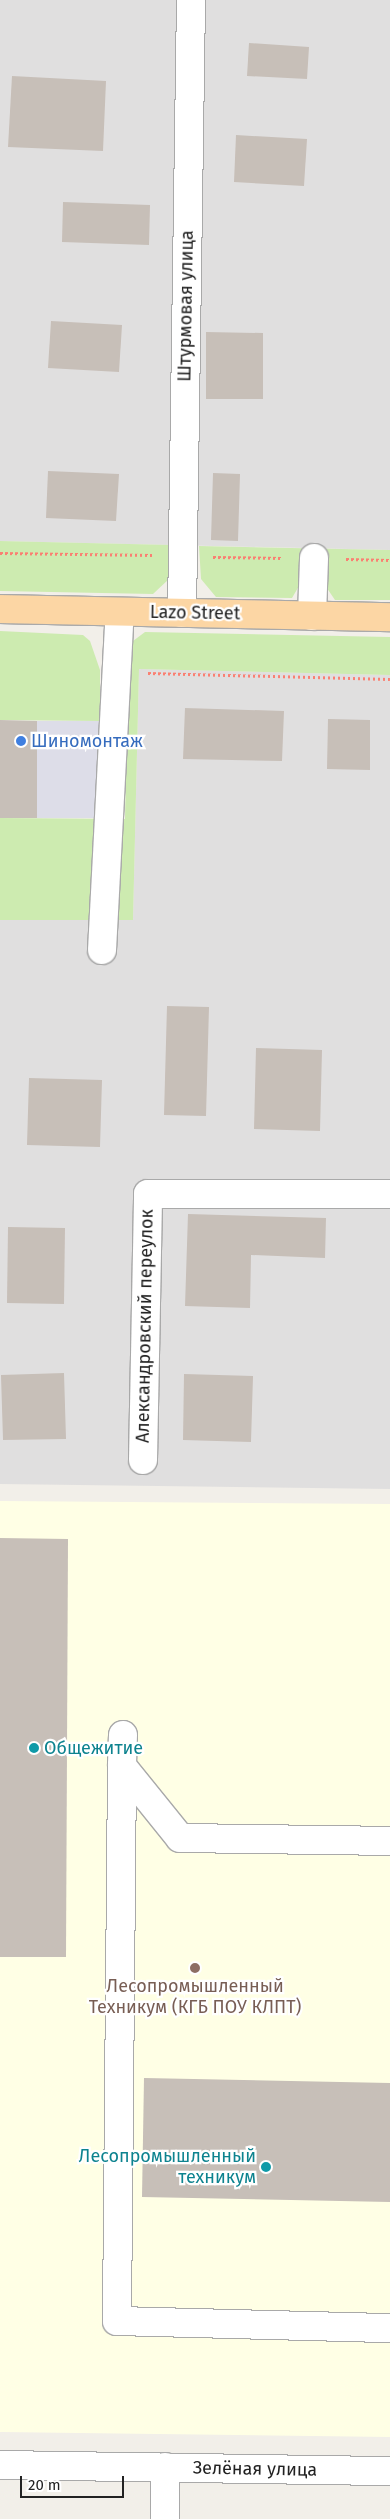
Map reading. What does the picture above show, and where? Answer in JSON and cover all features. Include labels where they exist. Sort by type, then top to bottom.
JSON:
[{"type":"main road","name":"Lazo Street","points":[[0,609],[390,617]]},
{"type":"street","name":"Штурмовая улица","points":[[182,613],[191,0]]},
{"type":"street","points":[[312,616],[314,558]]},
{"type":"street","points":[[102,950],[120,612]]},
{"type":"street","name":"Александровский переулок","points":[[143,1460],[148,1194],[390,1194]]},
{"type":"street","points":[[122,1735],[117,2321],[390,2328]]},
{"type":"street","points":[[122,1766],[180,1838],[390,1841]]},
{"type":"street","name":"Зелёная улица","points":[[0,2465],[390,2471]]},
{"type":"street","points":[[165,2467],[165,2519]]},
{"type":"path","points":[[117,672],[390,679]]},
{"type":"shaded area","points":[[0,0],[390,0],[390,550],[0,541]]},
{"type":"shaded area","points":[[139,669],[390,675],[390,1489],[0,1484],[0,920],[133,920]]},
{"type":"shaded area","points":[[37,721],[100,721],[99,818],[37,818]]},
{"type":"shaded area","name":"Лесопромышленный Техникум (КГБ ПОУ КЛПТ)","points":[[0,1501],[390,1504],[390,2437],[0,2432]]},
{"type":"green space","points":[[0,541],[172,545],[169,579],[153,594],[0,591]]},
{"type":"green space","points":[[199,546],[390,550],[390,600],[335,600],[318,575],[306,574],[292,598],[216,597],[201,579]]},
{"type":"green space","points":[[0,631],[83,635],[90,641],[100,670],[100,721],[0,720]]},
{"type":"green space","points":[[145,632],[390,637],[390,675],[139,669],[133,920],[0,920],[0,818],[125,819],[129,644]]},
{"type":"building","points":[[249,43],[309,47],[307,79],[247,76]]},
{"type":"building","points":[[12,76],[106,81],[103,151],[8,147]]},
{"type":"building","points":[[236,135],[307,139],[304,186],[234,182]]},
{"type":"building","points":[[63,202],[150,205],[149,245],[62,242]]},
{"type":"building","points":[[51,321],[122,325],[119,372],[48,368]]},
{"type":"building","points":[[206,332],[263,333],[263,399],[206,399]]},
{"type":"building","points":[[48,471],[119,474],[116,521],[46,518]]},
{"type":"building","points":[[213,473],[240,474],[238,541],[211,540]]},
{"type":"building","points":[[185,708],[284,711],[282,761],[183,759]]},
{"type":"building","points":[[328,719],[370,720],[370,770],[327,769]]},
{"type":"building","points":[[0,720],[37,721],[37,818],[0,818]]},
{"type":"building","points":[[167,1006],[209,1007],[206,1116],[164,1115]]},
{"type":"building","points":[[256,1048],[322,1050],[320,1131],[254,1129]]},
{"type":"building","points":[[29,1078],[102,1080],[100,1147],[27,1145]]},
{"type":"building","points":[[188,1214],[326,1218],[325,1258],[251,1255],[250,1308],[185,1306]]},
{"type":"building","points":[[8,1227],[65,1228],[64,1304],[7,1303]]},
{"type":"building","points":[[64,1373],[66,1439],[3,1440],[1,1375]]},
{"type":"building","points":[[184,1374],[253,1376],[251,1442],[183,1440]]},
{"type":"building","name":"Общежитие","points":[[0,1538],[68,1539],[66,1957],[0,1957]]},
{"type":"building","name":"Лесопромышленный техникум","points":[[144,2078],[390,2083],[390,2202],[142,2197]]},
{"type":"place","name":"Шиномонтаж","points":[[21,741]]},
{"type":"place","name":"Общежитие","points":[[34,1748]]},
{"type":"place","name":"Лесопромышленный Техникум (КГБ ПОУ КЛПТ)","points":[[195,1968]]},
{"type":"place","name":"Лесопромышленный техникум","points":[[266,2167]]}]
